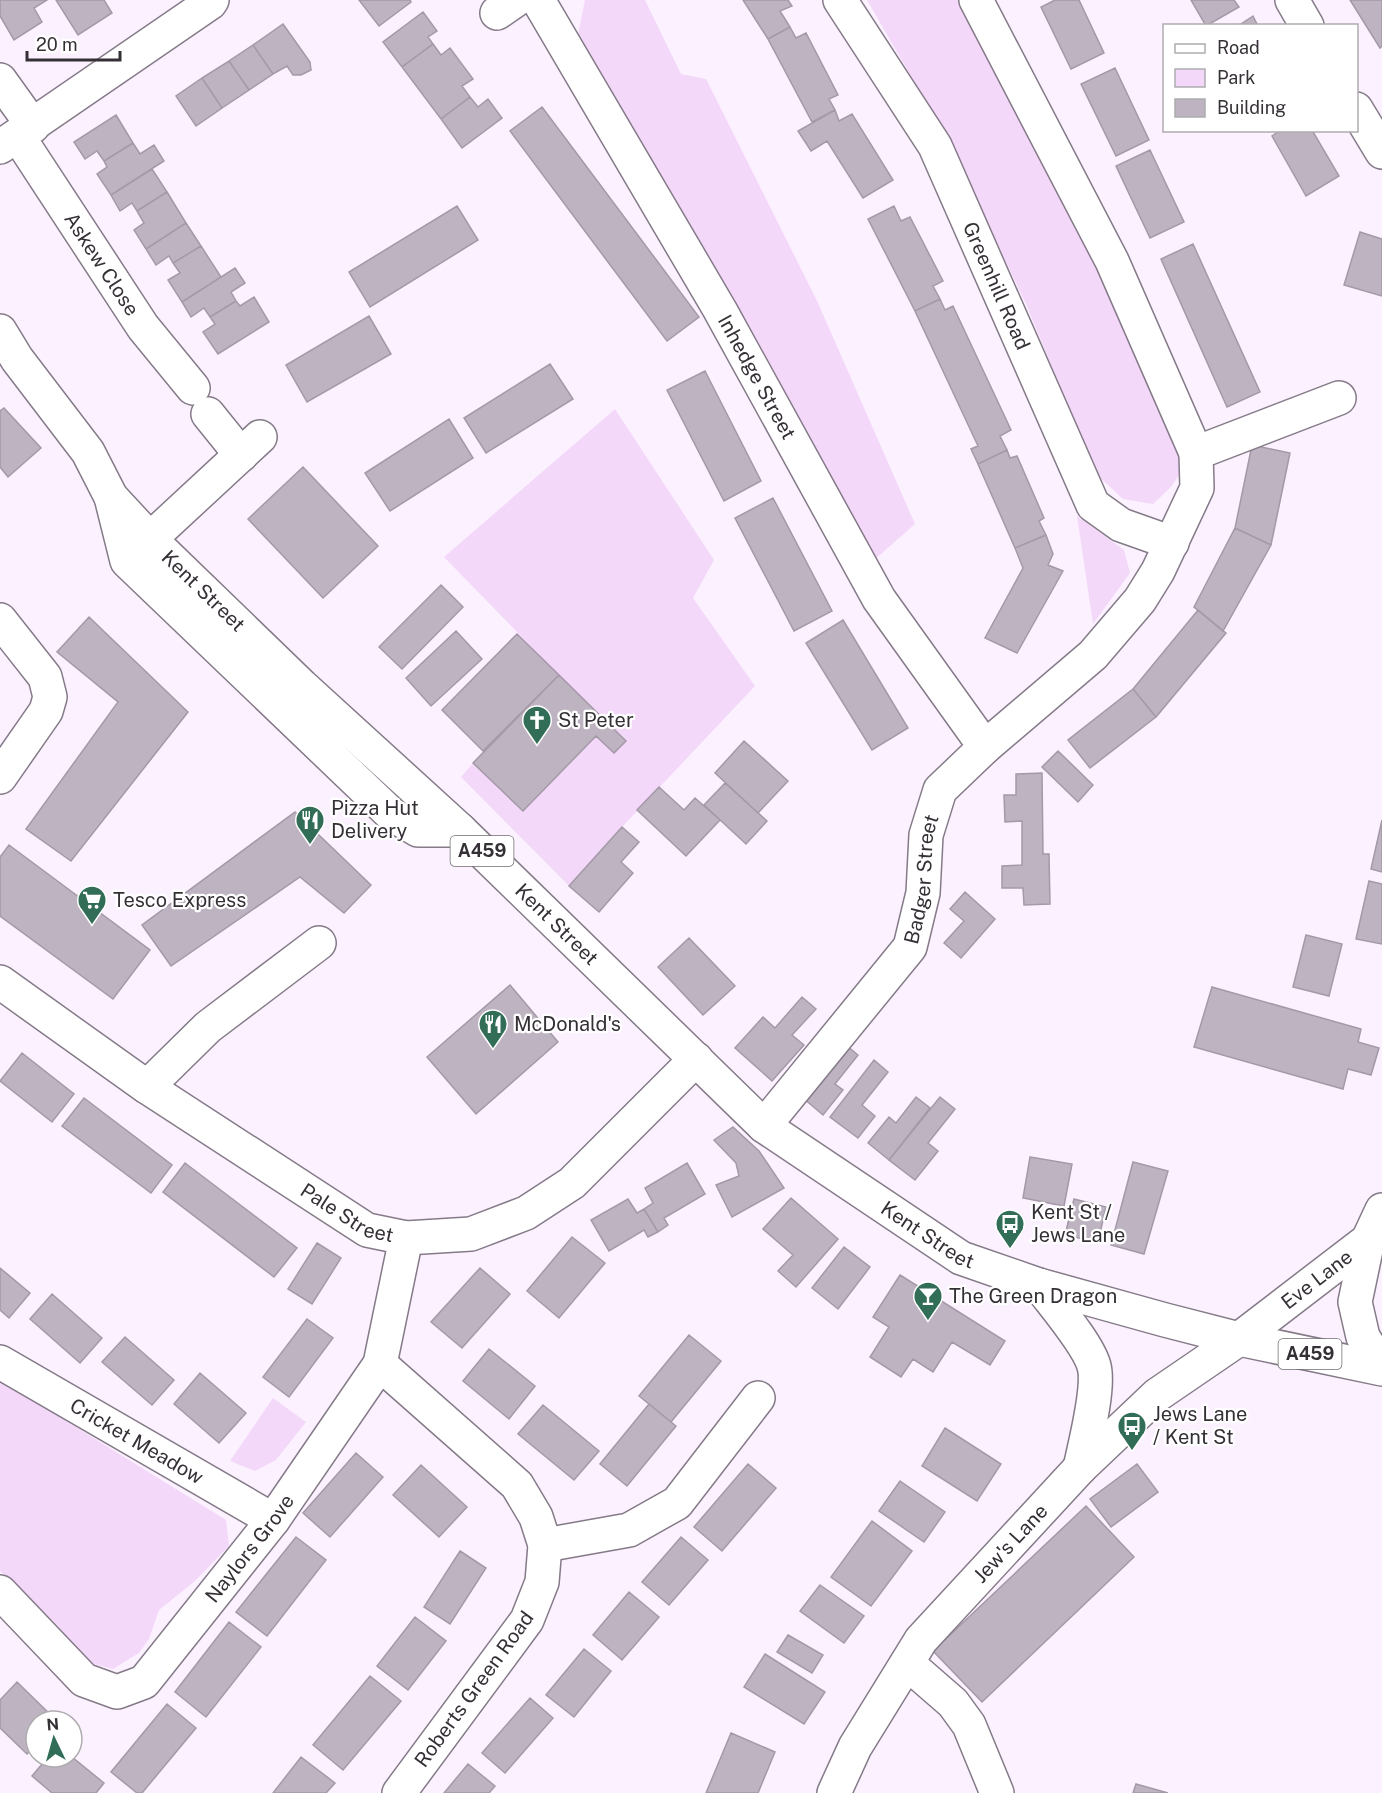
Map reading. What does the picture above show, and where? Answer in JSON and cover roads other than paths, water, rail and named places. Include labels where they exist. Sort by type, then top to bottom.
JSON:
[{"type":"street","points":[[17,136],[212,0]]},
{"type":"street","name":"Inhedge Street","points":[[538,0],[720,310],[879,599],[985,747]]},
{"type":"street","name":"Greenhill Road","points":[[840,0],[935,146],[1093,505],[1121,525],[1173,543]]},
{"type":"street","points":[[976,0],[1112,261],[1196,453],[1197,488],[1173,543]]},
{"type":"street","points":[[1292,0],[1306,24]]},
{"type":"street","name":"Askew Close","points":[[0,80],[17,136],[143,327],[200,401],[250,446],[150,539]]},
{"type":"street","points":[[1358,112],[1382,152]]},
{"type":"street","name":"Kent Street","points":[[0,331],[17,359],[88,452],[111,497],[150,539],[302,686],[460,830],[764,1126],[962,1257],[1039,1285],[1239,1339]]},
{"type":"street","points":[[1196,453],[1339,398]]},
{"type":"street","points":[[111,497],[127,561],[382,806],[418,830],[460,830]]},
{"type":"street","name":"Badger Street","points":[[764,1126],[910,947],[923,893],[926,836],[940,790],[985,747],[1094,655],[1140,600],[1173,543]]},
{"type":"street","points":[[0,620],[45,677],[50,697],[46,711],[0,777]]},
{"type":"street","points":[[147,1087],[208,1027],[319,943]]},
{"type":"street","name":"Pale Street","points":[[0,982],[147,1087],[366,1230],[406,1238],[471,1234],[526,1213],[572,1183],[696,1059]]},
{"type":"street","name":"Eve Lane","points":[[1239,1339],[1368,1240],[1382,1210]]},
{"type":"street","name":"Naylors Grove","points":[[0,1592],[84,1680],[117,1692],[144,1682],[273,1521],[380,1364],[406,1238]]},
{"type":"street","points":[[1368,1240],[1355,1302],[1363,1337],[1382,1368]]},
{"type":"street","points":[[1039,1285],[1080,1340],[1094,1367],[1094,1397],[1080,1468]]},
{"type":"street","name":"A459","points":[[1239,1339],[1382,1368]]},
{"type":"street","name":"Jew's Lane","points":[[834,1793],[855,1748],[921,1640],[1080,1468],[1157,1395],[1239,1339]]},
{"type":"street","name":"Cricket Meadow","points":[[0,1362],[273,1521]]},
{"type":"street","name":"Roberts Green Road","points":[[380,1364],[517,1485],[536,1517],[544,1545],[542,1582],[527,1620],[399,1793]]},
{"type":"street","points":[[544,1545],[629,1530],[677,1503],[758,1398]]},
{"type":"street","points":[[907,1663],[953,1702],[969,1725],[997,1793]]},
{"type":"place","name":"St Peter","points":[[537,746]]},
{"type":"place","name":"Pizza Hut Delivery","points":[[310,846]]},
{"type":"place","name":"Tesco Express","points":[[92,926]]},
{"type":"place","name":"McDonald's","points":[[493,1050]]},
{"type":"place","name":"Kent St / Jews Lane","points":[[1010,1250]]},
{"type":"place","name":"The Green Dragon","points":[[928,1322]]},
{"type":"place","name":"Jews Lane / Kent St","points":[[1132,1452]]}]
